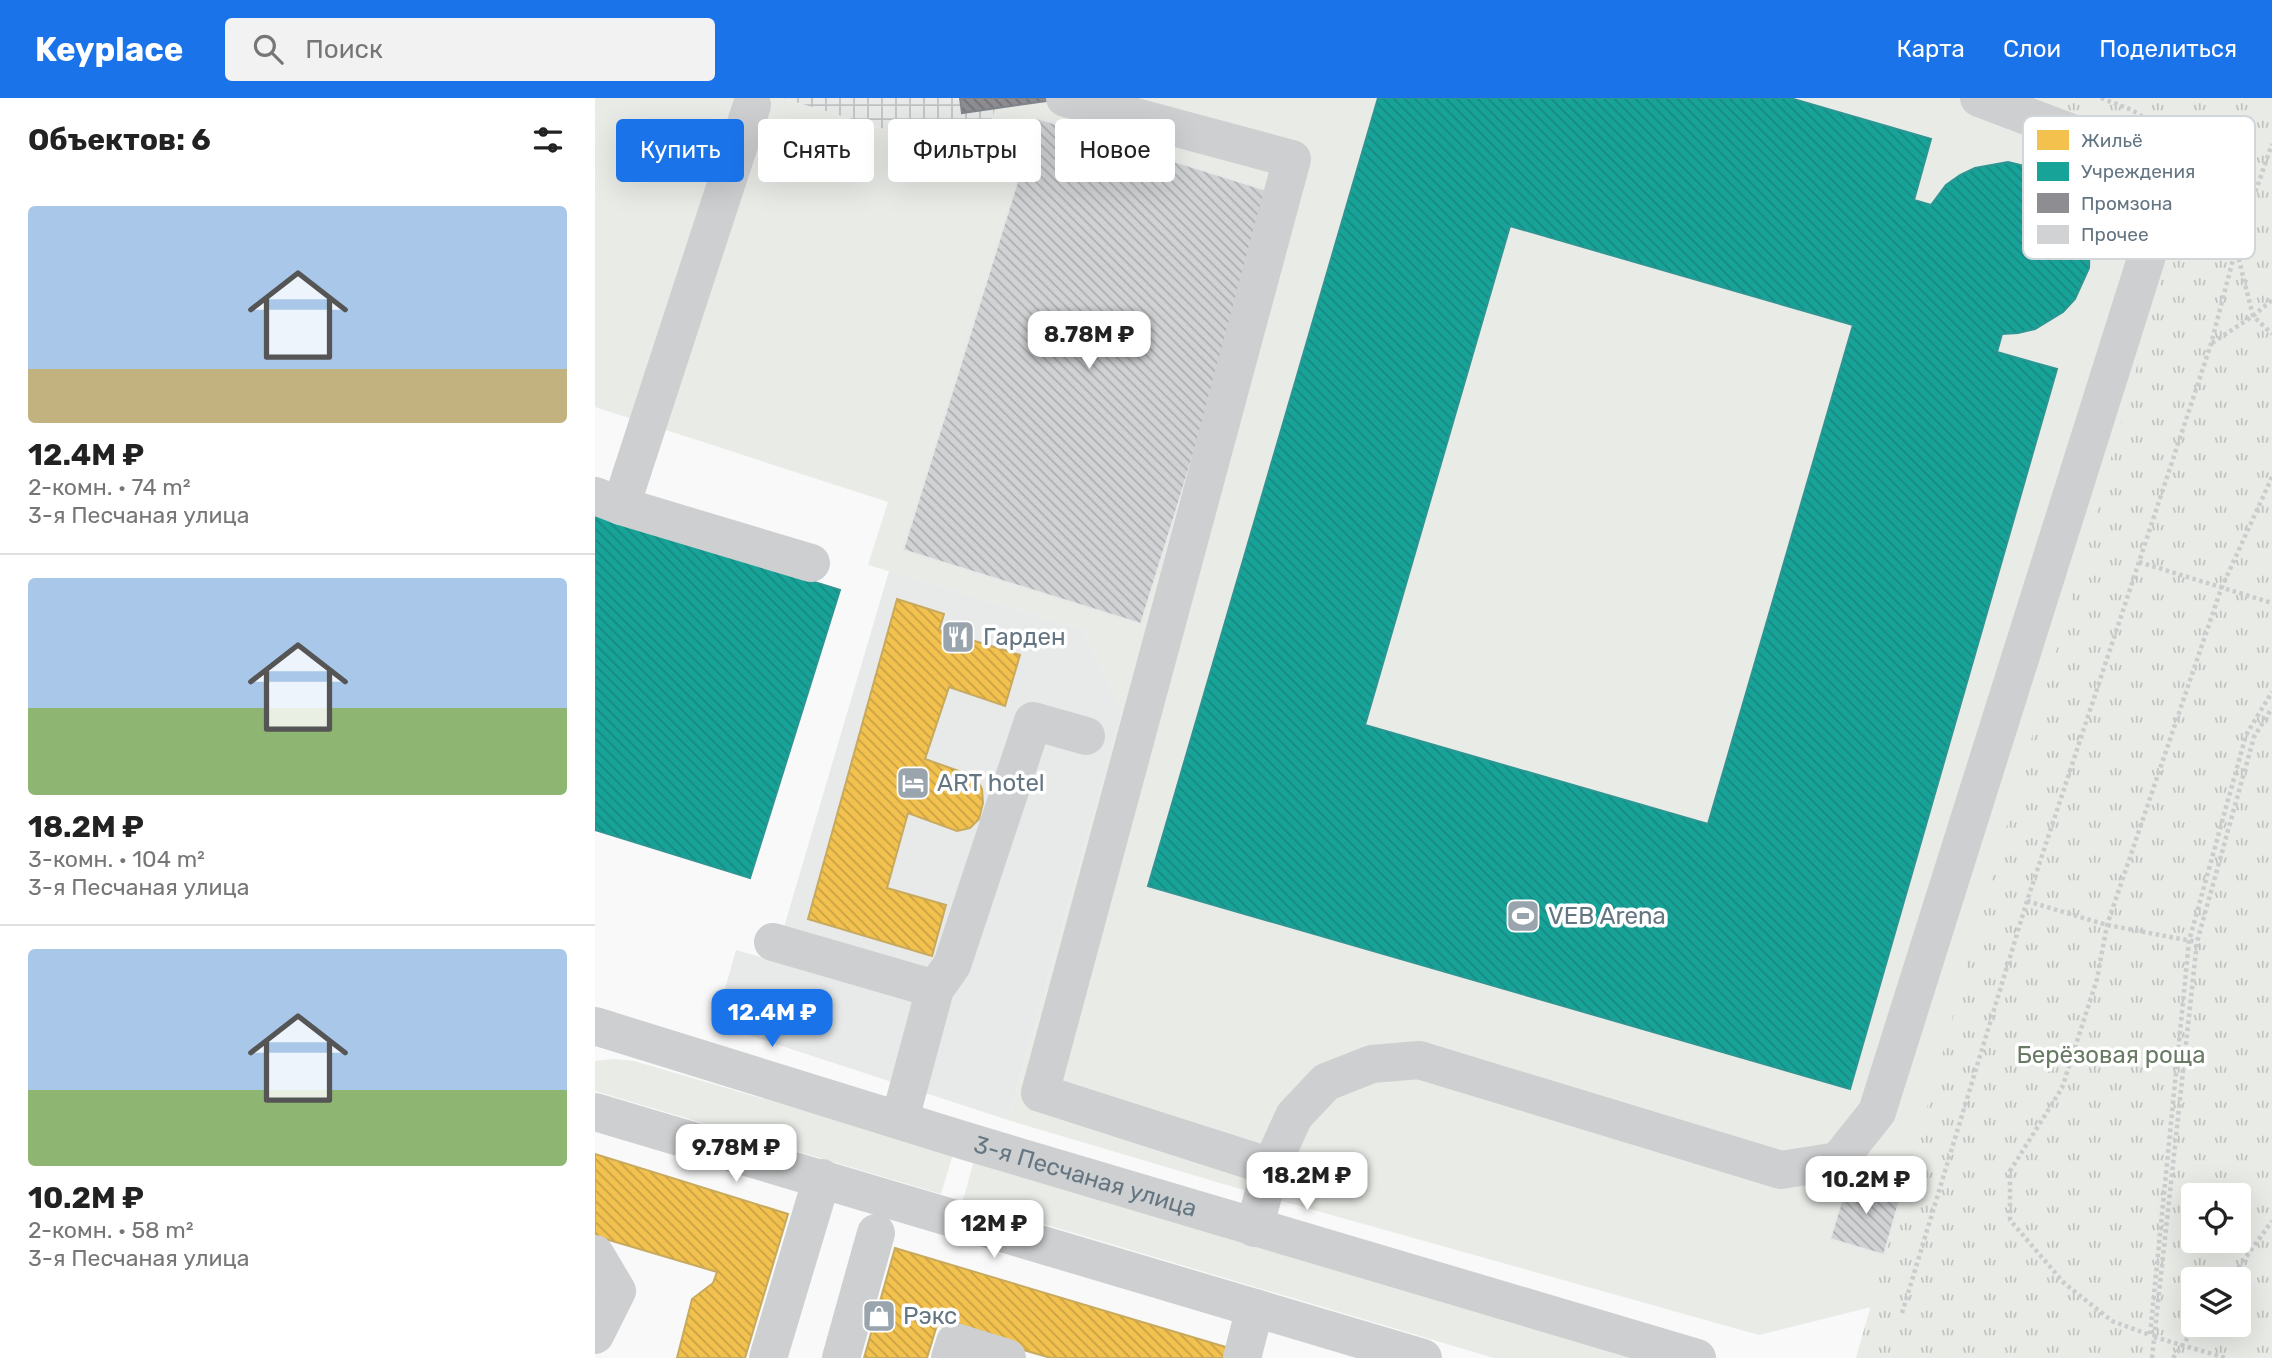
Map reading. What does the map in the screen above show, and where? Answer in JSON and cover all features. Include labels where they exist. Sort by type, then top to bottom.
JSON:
[{"type":"street","points":[[1065,98],[1292,159],[1039,1093],[1271,1167]]},
{"type":"street","points":[[1979,98],[2027,116]]},
{"type":"street","points":[[752,105],[608,501],[811,563]]},
{"type":"street","points":[[1254,1228],[1271,1167],[1294,1116],[1326,1082],[1373,1064],[1419,1060],[1781,1170],[1838,1161],[1877,1112],[2146,259]]},
{"type":"street","points":[[900,1119],[935,989],[952,965],[1033,721],[1086,736]]},
{"type":"street","points":[[773,942],[935,989]]},
{"type":"street","name":"3-я Песчаная улица","points":[[605,1034],[900,1119],[1254,1228],[1697,1358]]},
{"type":"street","points":[[595,1112],[1423,1358]]},
{"type":"street","points":[[768,1358],[822,1178]]},
{"type":"street","points":[[841,1358],[876,1233]]},
{"type":"street","points":[[595,1254],[617,1292],[601,1342]]},
{"type":"street","points":[[1242,1358],[1255,1308]]},
{"type":"street","points":[[950,1358],[955,1342],[1007,1358]]},
{"type":"path","points":[[2101,98],[2141,116]]},
{"type":"path","points":[[2255,192],[2272,144]]},
{"type":"path","points":[[1902,1313],[2027,901],[2211,344],[2232,259]]},
{"type":"path","points":[[2238,259],[2253,316],[2272,334]]},
{"type":"path","points":[[2211,344],[2272,300]]},
{"type":"path","points":[[2226,1358],[2112,1321],[2064,1283],[2010,1220],[2010,1171],[2062,1088],[2097,979],[2107,925],[2221,589],[2272,477]]},
{"type":"path","points":[[2139,562],[2272,603]]},
{"type":"path","points":[[2152,1358],[2189,940],[2246,735],[2272,692]]},
{"type":"path","points":[[2153,1336],[2197,942],[2254,737],[2272,708]]},
{"type":"path","points":[[2027,901],[2107,925],[2197,942]]},
{"type":"path","points":[[2239,1267],[2272,1221]]},
{"type":"path","points":[[2173,1358],[2188,1337]]},
{"type":"shaded area","points":[[782,98],[998,98],[992,119],[888,119],[888,130],[874,126],[874,119],[851,119]]},
{"type":"shaded area","points":[[889,571],[1082,629],[1122,713],[1008,1120],[715,1024],[736,950],[774,961]]},
{"type":"green space","name":"VEB Arena","points":[[595,98],[782,98],[851,119],[758,119],[758,182],[874,182],[874,126],[888,130],[888,182],[1041,182],[1041,119],[992,119],[998,98],[2029,98],[2069,116],[2023,116],[2023,259],[2168,259],[1871,1307],[1759,1335],[1264,1196],[1008,1120],[1122,713],[1082,629],[868,565],[888,502],[595,407]]},
{"type":"green space","name":"Берёзовая роща","points":[[2029,98],[2272,98],[2272,1358],[1856,1358],[2167,259],[2255,259],[2255,116],[2069,116]]},
{"type":"green space","points":[[595,1061],[634,1061],[953,1154],[941,1194],[595,1091]]},
{"type":"green space","points":[[974,1161],[1639,1358],[1494,1358],[963,1200]]},
{"type":"building: Жильё","name":"ART hotel","points":[[897,599],[944,614],[939,630],[1020,655],[1005,706],[949,687],[925,759],[976,777],[982,789],[983,803],[979,819],[970,828],[957,831],[908,813],[887,888],[946,905],[932,956],[808,919]]},
{"type":"building: Жильё","points":[[595,1154],[788,1214],[745,1358],[677,1358],[692,1299],[713,1283],[717,1272],[595,1236]]},
{"type":"building: Жильё","points":[[895,1248],[1229,1348],[1226,1358],[1051,1358],[937,1325],[927,1358],[864,1358]]},
{"type":"building: Учреждения","points":[[1378,98],[1790,98],[1931,139],[1914,200],[1931,205],[1946,185],[1975,168],[2008,162],[2023,166],[2023,259],[2089,259],[2089,268],[2075,299],[2063,312],[2035,329],[2002,334],[1997,352],[2057,369],[1850,1089],[1148,886]],"holes":[[[1510,226],[1853,325],[1708,824],[1365,725]]]},
{"type":"building: Учреждения","points":[[595,514],[840,590],[750,878],[595,830]]},
{"type":"building: Промзона","points":[[960,98],[1068,98],[962,113]]},
{"type":"building: Прочее","points":[[1041,119],[1055,124],[1055,182],[1175,182],[1175,161],[1275,193],[1141,624],[903,550],[1017,182],[1041,182]]},
{"type":"building: Прочее","points":[[1849,1176],[1902,1192],[1884,1255],[1830,1239]]},
{"type":"place","name":"Гарден","points":[[958,637]]},
{"type":"place","name":"ART hotel","points":[[913,783]]},
{"type":"place","name":"VEB Arena","points":[[1523,916]]},
{"type":"place","name":"Рэкс","points":[[879,1316]]}]
